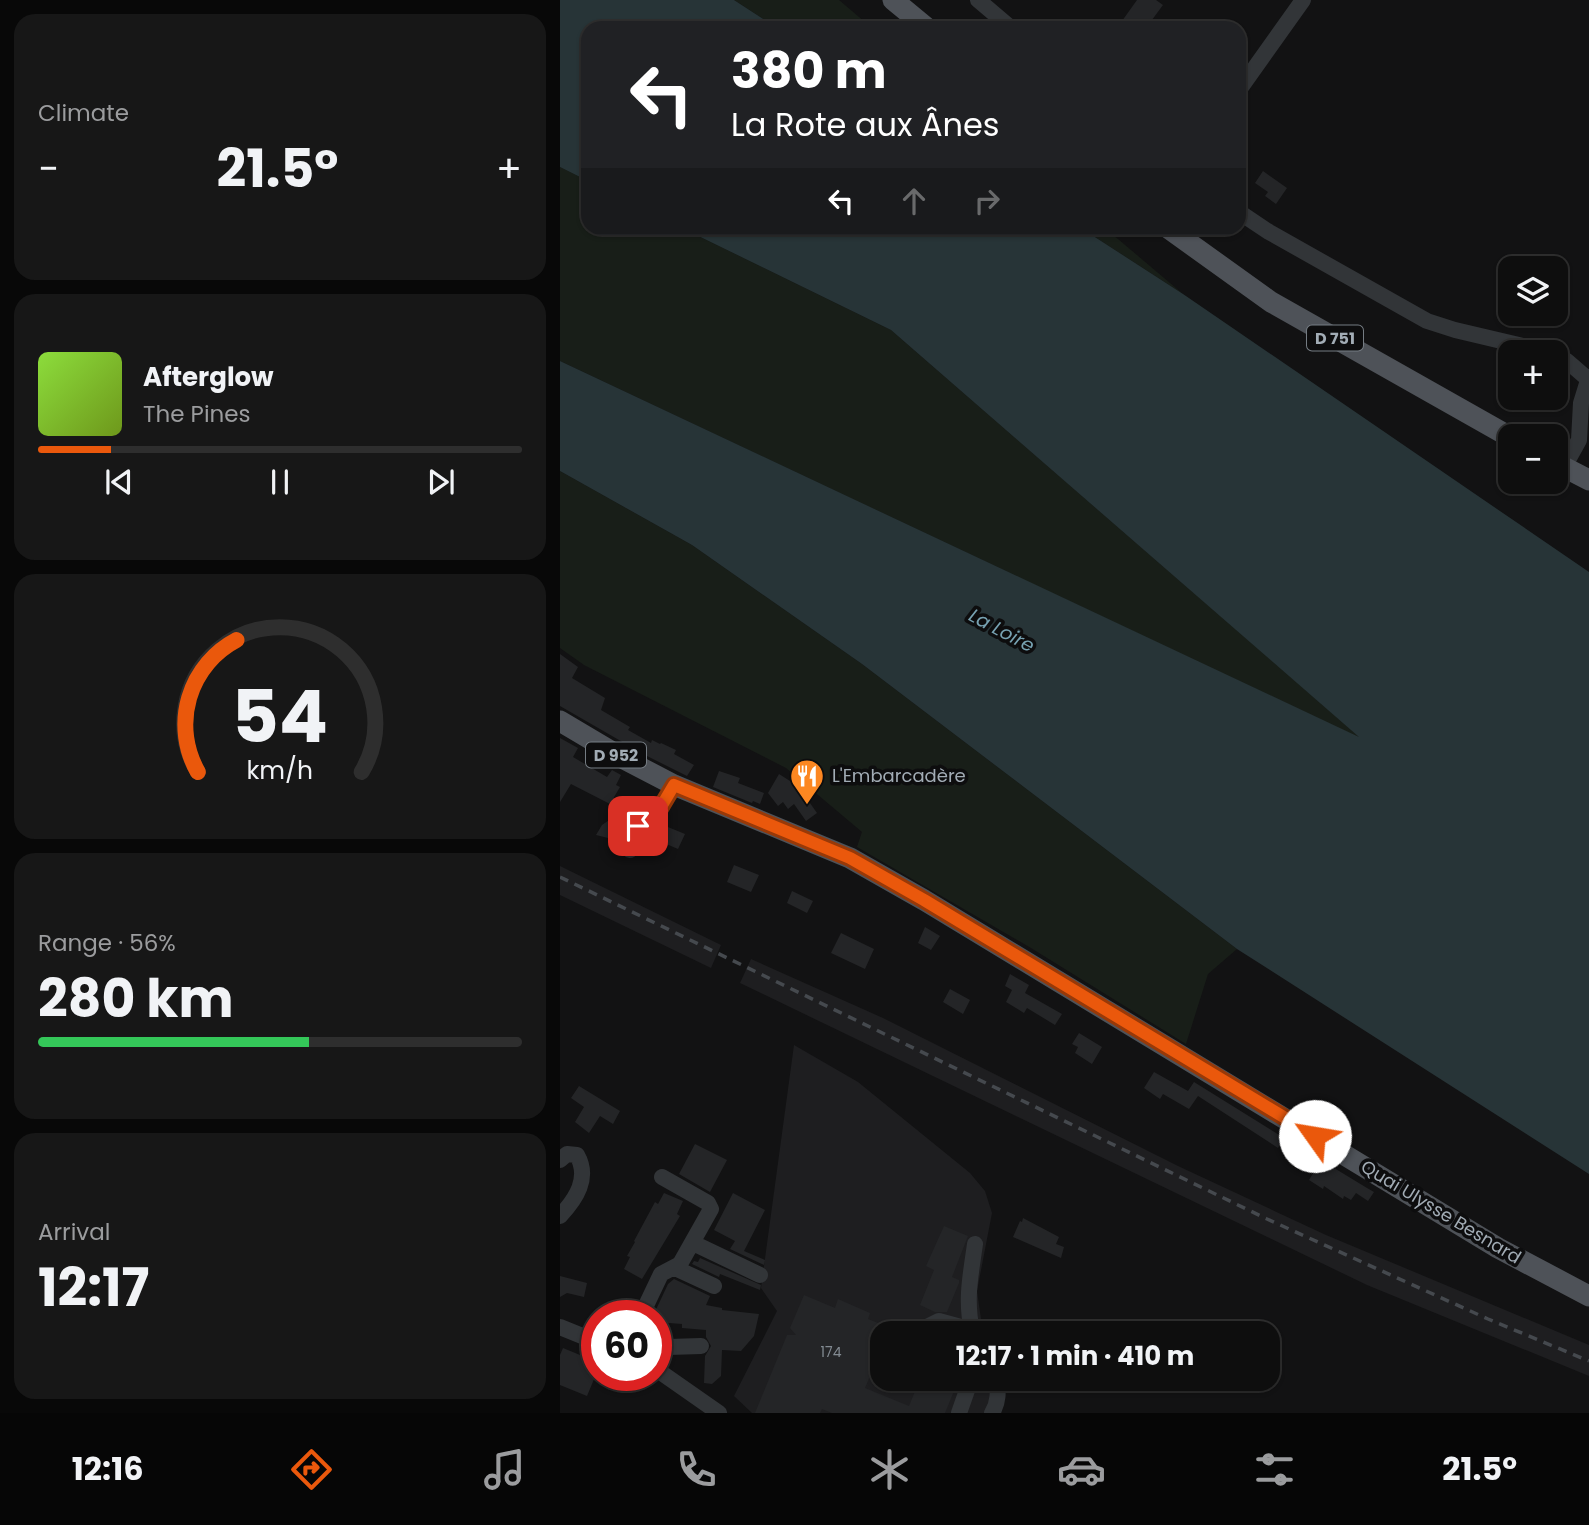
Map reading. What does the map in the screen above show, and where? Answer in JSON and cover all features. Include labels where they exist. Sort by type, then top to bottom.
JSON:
[{"type":"main road","points":[[893,0],[918,21]]},
{"type":"main road","name":"D 751","points":[[1178,235],[1271,302],[1498,430]]},
{"type":"main road","points":[[1568,469],[1589,480]]},
{"type":"main road","name":"Quai Ulysse Besnard","points":[[560,721],[624,760],[674,785],[850,858],[924,900],[1498,1248],[1589,1296]]},
{"type":"street","points":[[978,0],[1003,21]]},
{"type":"street","points":[[1246,80],[1303,0]]},
{"type":"street","points":[[1246,217],[1427,321],[1498,340]]},
{"type":"street","points":[[1568,362],[1589,379],[1581,403],[1579,440],[1568,454]]},
{"type":"street","points":[[630,850],[627,837],[658,812],[674,785]]},
{"type":"street","points":[[560,1160],[567,1154],[578,1155],[583,1177],[579,1191],[560,1216]]},
{"type":"street","points":[[649,1300],[661,1274],[676,1268],[711,1213],[710,1206],[662,1177]]},
{"type":"street","points":[[693,1243],[760,1275]]},
{"type":"street","points":[[970,1321],[968,1296],[975,1244]]},
{"type":"street","points":[[676,1268],[713,1286]]},
{"type":"street","points":[[560,1328],[581,1336]]},
{"type":"street","points":[[672,1347],[701,1346]]},
{"type":"street","points":[[672,1380],[719,1413]]},
{"type":"street","points":[[959,1413],[967,1391]]},
{"type":"street","points":[[992,1413],[999,1391]]},
{"type":"shaded area","points":[[734,0],[839,0],[864,21],[766,21]]},
{"type":"shaded area","points":[[560,167],[581,178],[581,235],[696,235],[891,330],[1362,739],[560,361]]},
{"type":"shaded area","points":[[1092,235],[1113,235],[1183,294]]},
{"type":"shaded area","points":[[560,471],[692,545],[862,664],[1237,949],[1208,974],[1186,1044],[1031,948],[857,847],[862,832],[786,768],[584,665],[560,648]]},
{"type":"shaded area","points":[[560,866],[721,945],[711,968],[560,895]]},
{"type":"shaded area","points":[[751,959],[883,1018],[1178,1166],[1326,1235],[1589,1345],[1589,1376],[1367,1285],[740,983]]},
{"type":"shaded area","points":[[794,1045],[858,1082],[970,1173],[985,1191],[992,1213],[977,1291],[981,1321],[870,1321],[870,1391],[994,1391],[986,1413],[752,1413],[734,1396],[777,1311],[761,1288]]},
{"type":"water","points":[[560,0],[734,0],[766,21],[581,21],[581,178],[560,167]]},
{"type":"water","name":"La Loire","points":[[696,235],[1092,235],[1183,294],[1589,572],[1589,1174],[1237,949],[862,664],[692,545],[560,471],[560,361],[1359,737],[891,330]]},
{"type":"building","points":[[1137,0],[1156,0],[1163,5],[1151,21],[1122,21]]},
{"type":"building","points":[[1263,171],[1287,188],[1276,204],[1265,196],[1268,192],[1255,183]]},
{"type":"building","points":[[560,654],[578,667],[572,678],[605,698],[601,710],[651,743],[652,740],[676,750],[674,754],[694,765],[687,776],[560,706]]},
{"type":"building","points":[[560,738],[578,748],[573,757],[607,777],[612,770],[621,775],[616,785],[620,787],[610,804],[571,784],[560,802]]},
{"type":"building","points":[[719,771],[740,778],[738,783],[764,793],[760,804],[713,787]]},
{"type":"building","points":[[779,774],[809,793],[805,796],[817,813],[806,821],[794,804],[788,809],[783,802],[778,806],[768,793]]},
{"type":"building","points":[[637,801],[643,810],[624,824],[612,839],[596,835],[602,825]]},
{"type":"building","points":[[663,825],[685,834],[678,849],[657,840]]},
{"type":"building","points":[[734,865],[759,875],[751,892],[727,882]]},
{"type":"building","points":[[792,891],[813,901],[807,913],[787,903]]},
{"type":"building","points":[[925,927],[940,936],[931,950],[918,943]]},
{"type":"building","points":[[841,933],[874,949],[865,969],[831,953]]},
{"type":"building","points":[[1010,974],[1029,985],[1025,993],[1062,1014],[1055,1025],[1027,1008],[1024,1013],[1006,1002],[1012,990],[1005,986]]},
{"type":"building","points":[[950,989],[970,1000],[963,1014],[943,1002]]},
{"type":"building","points":[[1079,1033],[1102,1047],[1092,1064],[1075,1053],[1078,1047],[1072,1044]]},
{"type":"building","points":[[1154,1072],[1188,1091],[1194,1082],[1284,1138],[1278,1148],[1198,1096],[1189,1109],[1163,1094],[1160,1099],[1144,1088]]},
{"type":"building","points":[[579,1086],[620,1111],[613,1124],[600,1116],[589,1133],[575,1122],[584,1107],[571,1098]]},
{"type":"building","points":[[695,1144],[727,1160],[710,1192],[679,1174]]},
{"type":"building","points":[[1321,1160],[1374,1192],[1368,1201],[1356,1193],[1351,1200],[1344,1196],[1343,1199],[1309,1180]]},
{"type":"building","points":[[664,1193],[683,1201],[677,1214],[680,1216],[642,1279],[624,1269],[630,1257],[627,1256],[655,1202],[658,1204]]},
{"type":"building","points":[[733,1193],[765,1210],[744,1251],[765,1260],[764,1265],[730,1249],[735,1241],[714,1230]]},
{"type":"building","points":[[1023,1218],[1059,1237],[1056,1244],[1064,1247],[1061,1258],[1013,1237]]},
{"type":"building","points":[[944,1226],[968,1236],[952,1277],[959,1280],[959,1283],[947,1312],[935,1312],[920,1305],[934,1270],[926,1266]]},
{"type":"building","points":[[700,1258],[761,1285],[760,1290],[720,1274],[719,1277],[692,1264]]},
{"type":"building","points":[[560,1276],[587,1283],[584,1297],[567,1293],[560,1297]]},
{"type":"building","points":[[674,1279],[710,1296],[706,1305],[722,1310],[759,1314],[754,1336],[741,1351],[722,1350],[721,1376],[712,1384],[704,1383],[705,1356],[711,1346],[706,1330],[682,1328],[682,1324],[672,1323],[672,1300],[660,1300],[668,1284]]},
{"type":"building","points":[[804,1295],[835,1308],[838,1299],[870,1313],[868,1319],[873,1321],[870,1321],[870,1376],[865,1388],[909,1406],[915,1391],[954,1391],[945,1413],[832,1413],[822,1409],[820,1413],[755,1413],[787,1335],[796,1335],[790,1328]]},
{"type":"building","points":[[563,1348],[581,1355],[581,1391],[589,1391],[587,1396],[560,1385],[560,1355]]},
{"type":"railway","points":[[560,877],[1267,1219],[1488,1319],[1589,1361]]},
{"type":"place","name":"L'Embarcadère","points":[[807,806]]},
{"type":"route","points":[[638,826],[658,812],[674,785],[850,858],[1315,1136]]}]
